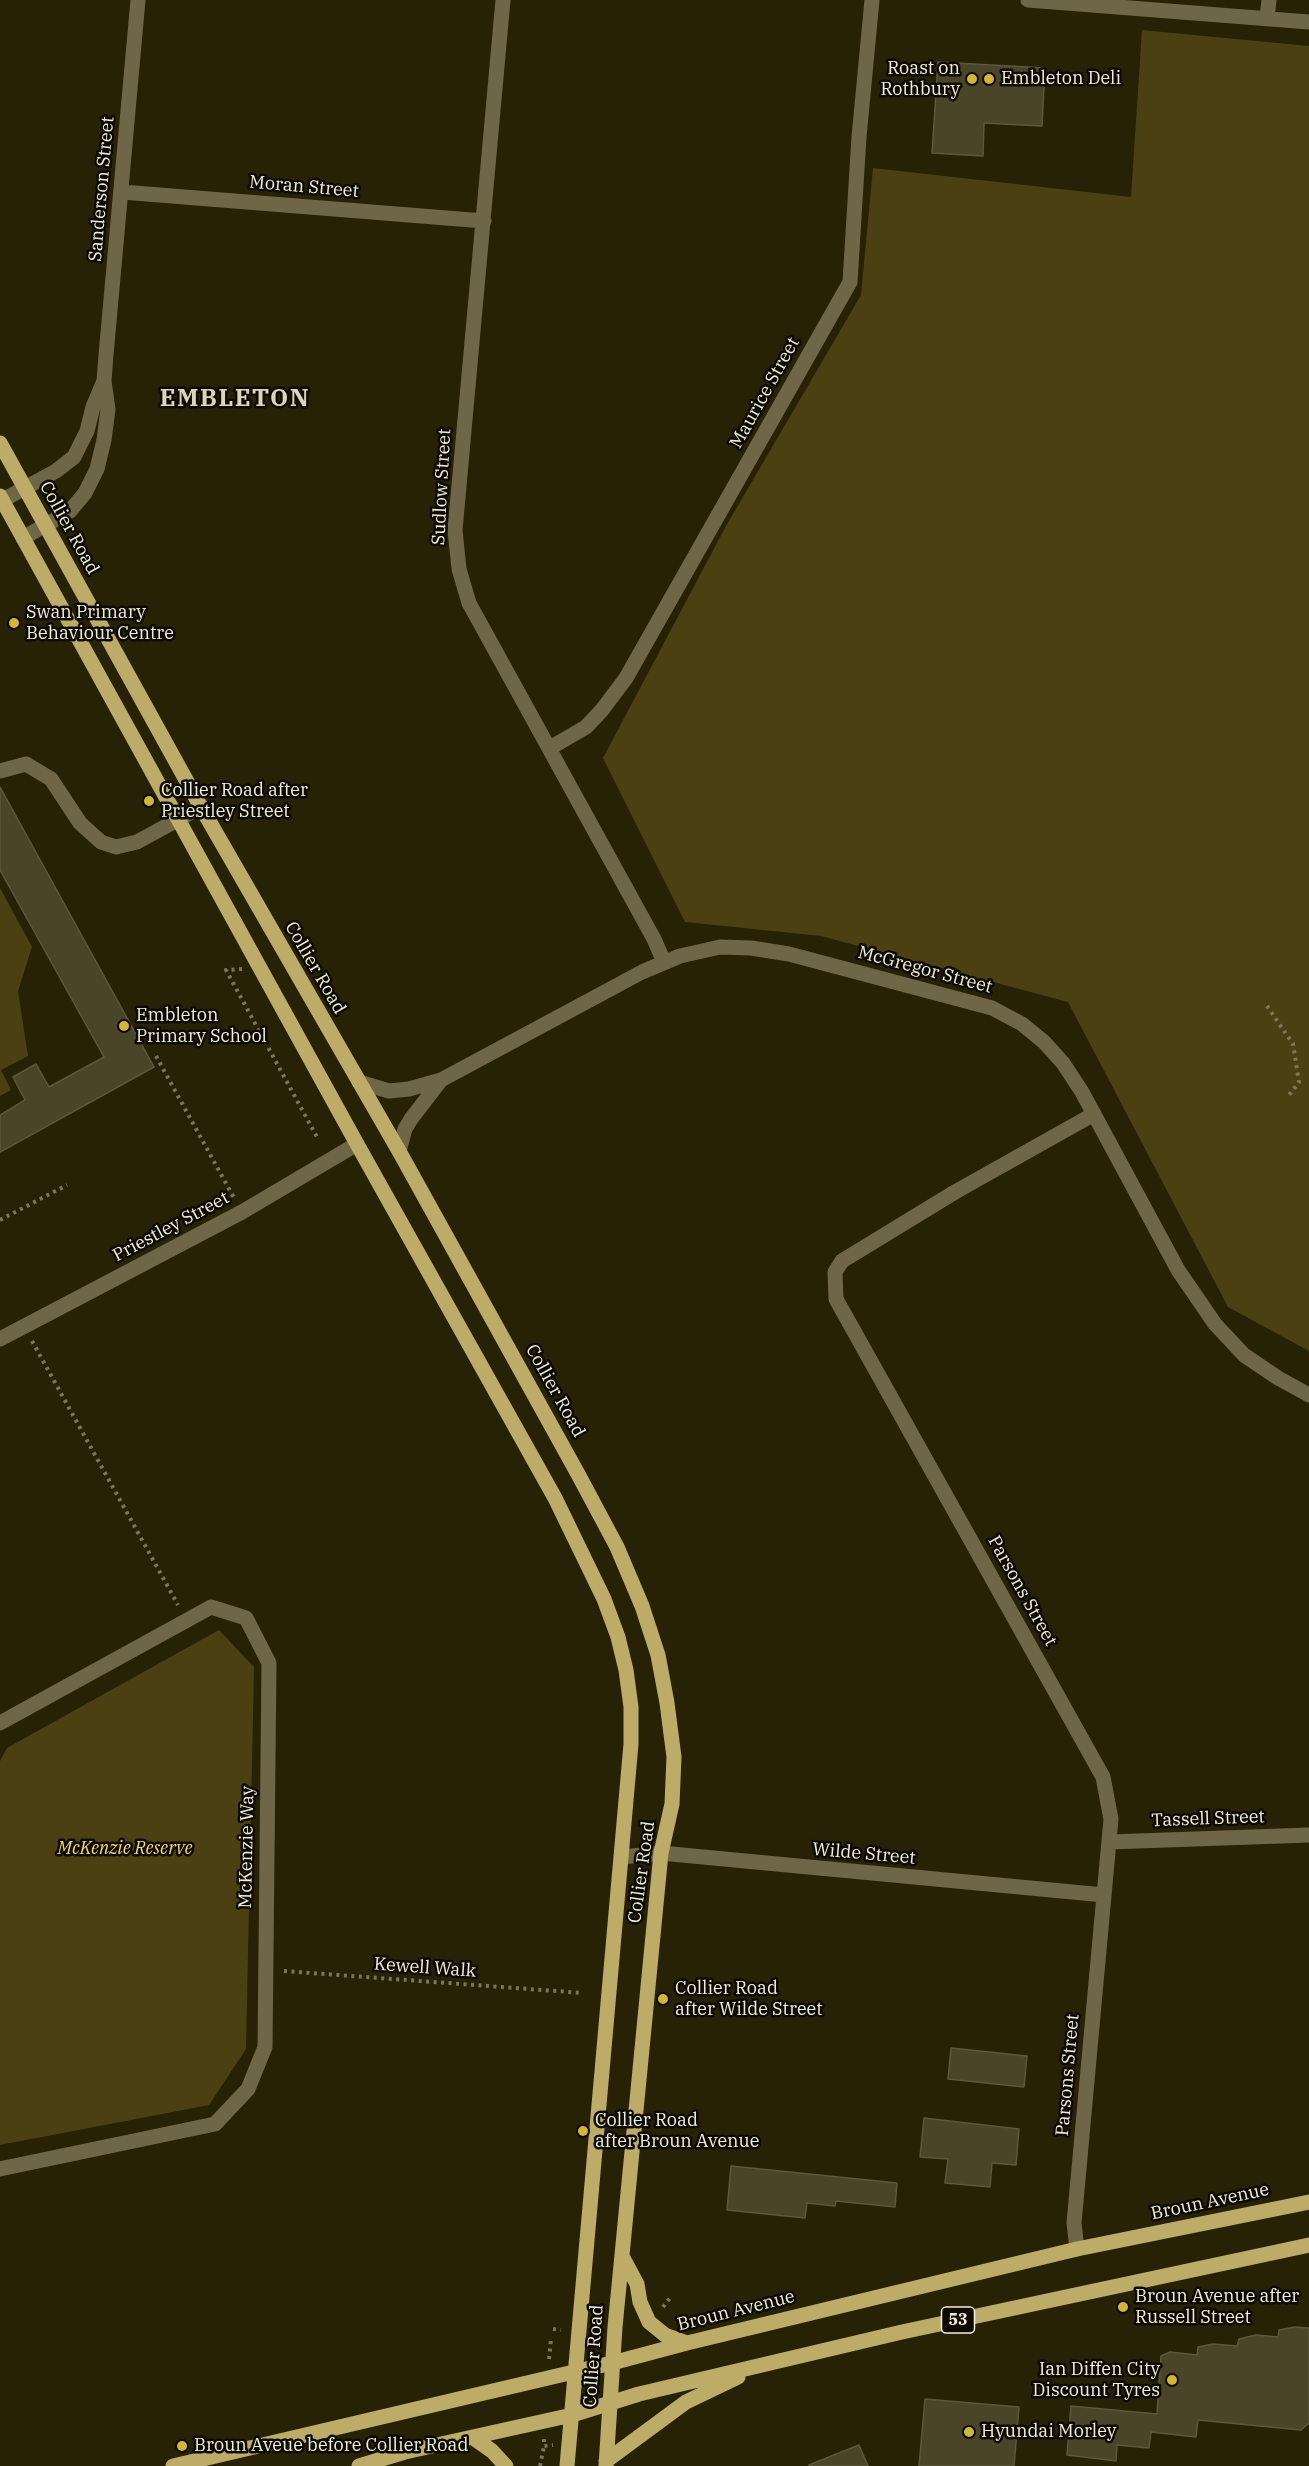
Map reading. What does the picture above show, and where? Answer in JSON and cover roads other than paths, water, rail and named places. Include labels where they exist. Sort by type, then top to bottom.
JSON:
[{"type":"main road","name":"Collier Road","points":[[0,443],[201,807],[399,1151],[578,1474],[617,1547],[642,1606],[658,1655],[668,1703],[674,1757],[672,1804],[661,1853],[612,2363],[606,2464]]},
{"type":"main road","name":"Collier Road","points":[[1,498],[555,1498],[604,1599],[618,1637],[626,1670],[631,1707],[631,1744],[567,2466]]},
{"type":"main road","name":"Broun Avenue","points":[[173,2466],[612,2363],[1077,2249],[1309,2202]]},
{"type":"main road","name":"53","points":[[359,2466],[405,2452],[475,2439],[572,2415],[639,2394],[762,2365],[1309,2245]]},
{"type":"main road","points":[[622,2256],[637,2284],[640,2302],[649,2322],[666,2335],[687,2343]]},
{"type":"main road","points":[[606,2464],[686,2402],[762,2365]]},
{"type":"main road","points":[[475,2439],[492,2451],[506,2466]]},
{"type":"street","name":"Sanderson Street","points":[[23,537],[70,511],[85,494],[97,469],[104,440],[108,409],[104,381],[138,0]]},
{"type":"street","name":"Sudlow Street","points":[[503,0],[455,530],[459,569],[469,603],[654,939],[664,962]]},
{"type":"street","name":"Maurice Street","points":[[550,748],[586,727],[626,678],[850,282],[859,137],[872,0]]},
{"type":"street","points":[[1028,0],[1309,22]]},
{"type":"street","points":[[1267,18],[1269,0]]},
{"type":"street","name":"Moran Street","points":[[122,192],[484,221]]},
{"type":"street","name":"Sanderson Street","points":[[1,498],[26,488],[56,471],[74,457],[87,431],[93,407],[104,381]]},
{"type":"street","points":[[0,771],[27,764],[51,778],[80,823],[101,842],[116,848],[137,842],[201,807]]},
{"type":"street","name":"McGregor Street","points":[[359,1082],[389,1090],[410,1089],[441,1080],[664,962],[720,947],[751,948],[789,954],[992,1008],[1022,1024],[1044,1042],[1063,1063],[1094,1114],[1178,1270],[1215,1324],[1244,1355],[1309,1395]]},
{"type":"street","name":"McGregor Street","points":[[399,1151],[405,1129],[441,1080]]},
{"type":"street","name":"Parsons Street","points":[[1077,2249],[1074,2223],[1111,1819],[1103,1777],[836,1299],[835,1272],[842,1261],[946,1198],[1094,1114]]},
{"type":"street","name":"Priestley Street","points":[[0,1340],[242,1212],[357,1144]]},
{"type":"street","name":"McKenzie Way","points":[[0,1723],[211,1607],[246,1618],[269,1663],[265,2047],[248,2089],[215,2124],[0,2169]]},
{"type":"street","name":"Tassell Street","points":[[1109,1842],[1309,1835]]},
{"type":"street","name":"Wilde Street","points":[[622,1857],[661,1853],[1104,1895]]},
{"type":"place","name":"Roast on Rothbury","points":[[972,79]]},
{"type":"place","name":"Embleton Deli","points":[[989,79]]},
{"type":"place","name":"Swan Primary Behaviour Centre","points":[[14,623]]},
{"type":"place","name":"Collier Road after Priestley Street","points":[[149,801]]},
{"type":"place","name":"Embleton Primary School","points":[[124,1026]]},
{"type":"place","name":"Collier Road after Wilde Street","points":[[663,1999]]},
{"type":"place","name":"Collier Road after Broun Avenue","points":[[583,2131]]},
{"type":"place","name":"Broun Avenue after Russell Street","points":[[1123,2307]]},
{"type":"place","name":"Ian Diffen City Discount Tyres","points":[[1172,2380]]},
{"type":"place","name":"Hyundai Morley","points":[[969,2432]]},
{"type":"place","name":"Broun Aveue before Collier Road","points":[[182,2446]]},
{"type":"district","name":"EMBLETON","points":[[235,399]]},
{"type":"park label","name":"McKenzie Reserve","points":[[125,1849]]}]
